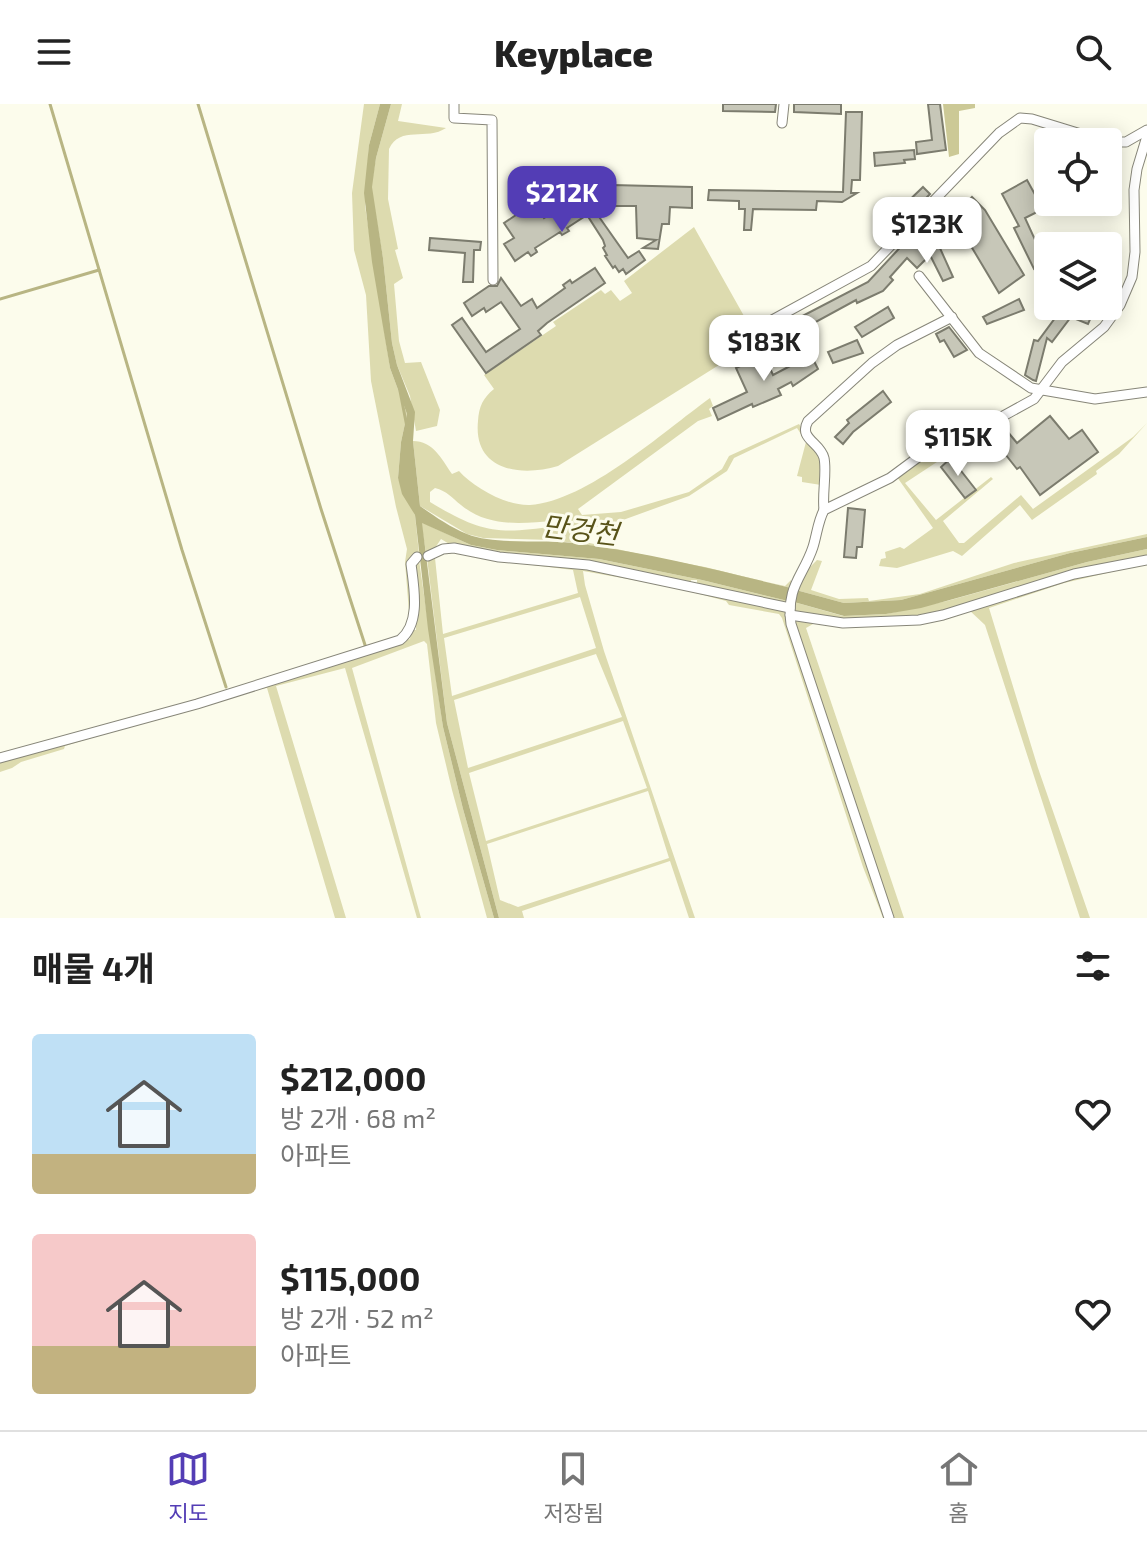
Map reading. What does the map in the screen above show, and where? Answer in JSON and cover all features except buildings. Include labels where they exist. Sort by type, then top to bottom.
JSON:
[{"type":"street","points":[[454,104],[454,118],[492,120],[493,280]]},
{"type":"street","points":[[782,123],[784,104]]},
{"type":"street","points":[[743,336],[871,266],[1013,121],[1025,117],[1062,128]]},
{"type":"street","points":[[1122,142],[1147,133]]},
{"type":"street","points":[[824,510],[890,478],[940,441],[976,431],[1034,399],[1062,362],[1104,327],[1127,291],[1135,264],[1134,190],[1147,133]]},
{"type":"street","points":[[919,276],[979,353],[1019,381],[1042,391],[1095,399],[1147,392]]},
{"type":"street","points":[[889,918],[790,609],[796,580],[813,548],[824,510],[824,461],[804,429],[808,421],[872,363],[897,345],[952,317]]},
{"type":"street","points":[[428,556],[454,548],[499,557],[588,565],[843,623],[919,620],[955,612],[1074,574],[1147,560]]},
{"type":"street","points":[[0,758],[197,704],[400,640],[412,621],[415,597],[411,564],[417,557]]},
{"type":"shaded area","points":[[364,104],[380,104],[369,145],[365,206],[390,368],[407,414],[398,478],[415,515],[419,554],[413,558],[410,625],[405,562],[407,549],[371,381],[366,295],[354,250],[352,193]]},
{"type":"shaded area","points":[[380,104],[391,104],[376,158],[372,187],[392,343],[415,412],[413,441],[420,506],[454,528],[479,538],[568,542],[609,548],[791,588],[788,601],[599,559],[497,550],[471,545],[422,523],[447,723],[499,918],[494,918],[443,727],[415,515],[402,494],[398,478],[407,414],[390,368],[364,193],[369,145]]},
{"type":"shaded area","points":[[391,104],[402,104],[398,121],[446,128],[439,132],[400,137],[389,149],[388,199],[398,249],[395,250],[403,278],[394,284],[399,341],[405,363],[421,362],[440,410],[437,426],[416,431],[410,396],[392,343],[383,258],[371,187]]},
{"type":"shaded area","points":[[943,104],[975,104],[975,108],[959,111],[959,154],[949,157]]},
{"type":"shaded area","points":[[694,227],[744,316],[741,333],[736,331],[731,347],[719,365],[558,466],[515,470],[491,460],[478,438],[481,407],[494,389],[484,375],[556,326],[553,322],[601,290],[605,294],[611,290],[620,301],[632,293],[624,281]]},
{"type":"shaded area","points":[[710,398],[712,416],[698,421],[578,509],[582,515],[621,512],[689,492],[722,469],[729,456],[799,424],[821,457],[821,485],[802,482],[802,477],[797,476],[806,442],[797,428],[734,458],[727,471],[689,496],[623,520],[581,531],[576,540],[663,559],[551,540],[483,538],[467,534],[420,506],[413,441],[431,447],[452,474],[459,471],[492,495],[530,505],[552,501],[600,478]],"holes":[[[435,488],[472,512],[494,521],[555,521],[555,526],[503,530],[476,525],[430,502],[430,492]]]},
{"type":"shaded area","points":[[1147,423],[1119,454],[1096,471],[1097,474],[1032,520],[1020,505],[962,556],[953,551],[897,568],[879,566],[881,559],[886,558],[885,552],[900,547],[904,549],[933,528],[897,477],[938,447],[975,437],[905,483],[936,520],[991,477],[993,479],[943,521],[959,543],[964,543],[1021,495],[1033,509],[1133,437]]},
{"type":"shaded area","points":[[421,522],[471,545],[599,559],[702,580],[788,601],[786,605],[697,585],[697,580],[691,580],[690,584],[451,545],[441,539],[433,551],[426,553]]},
{"type":"shaded area","points":[[1147,534],[1147,537],[1070,553],[901,600],[844,603],[796,590],[807,570],[817,560],[822,561],[811,590],[839,599],[868,598],[869,601],[920,594],[1014,563]]},
{"type":"shaded area","points":[[1147,537],[1147,549],[1087,562],[921,608],[844,616],[794,602],[796,590],[844,603],[901,600],[1070,553]]},
{"type":"shaded area","points":[[1147,549],[1147,558],[943,614],[843,621],[795,611],[794,602],[843,616],[886,614]]},
{"type":"shaded area","points":[[453,550],[501,559],[612,571],[785,609],[889,918],[883,918],[863,867],[779,614],[729,605],[726,601],[673,587],[583,571],[604,651],[695,918],[689,918],[670,861],[522,911],[524,918],[499,918],[447,723],[427,558]],"holes":[[[460,552],[500,561],[573,570],[578,593],[443,634],[435,558]],[[580,597],[596,648],[452,696],[444,638]],[[596,654],[622,717],[468,768],[454,700]],[[623,721],[647,788],[486,841],[469,773]],[[648,791],[669,858],[518,907],[500,900],[487,844]]]},
{"type":"shaded area","points":[[663,559],[705,567],[763,581]]},
{"type":"shaded area","points":[[419,560],[443,727],[494,918],[487,918],[452,790],[436,723],[427,644],[424,641],[352,668],[421,918],[417,918],[345,668],[276,686],[346,918],[335,918],[267,688],[245,691],[65,746],[64,749],[0,772],[0,759],[410,639],[411,630],[416,630],[414,565]]},
{"type":"shaded area","points":[[1123,565],[1120,570],[1064,583],[989,608],[1038,768],[1090,918],[1080,918],[985,625],[968,609]]},
{"type":"shaded area","points":[[796,620],[838,624],[813,624],[806,628],[904,918],[894,918]]},
{"type":"waterway","points":[[50,104],[182,550],[226,687]]},
{"type":"waterway","points":[[198,104],[366,648]]},
{"type":"waterway","points":[[0,299],[99,270]]},
{"type":"waterway","name":"만겅천","points":[[400,391],[407,427]]}]
